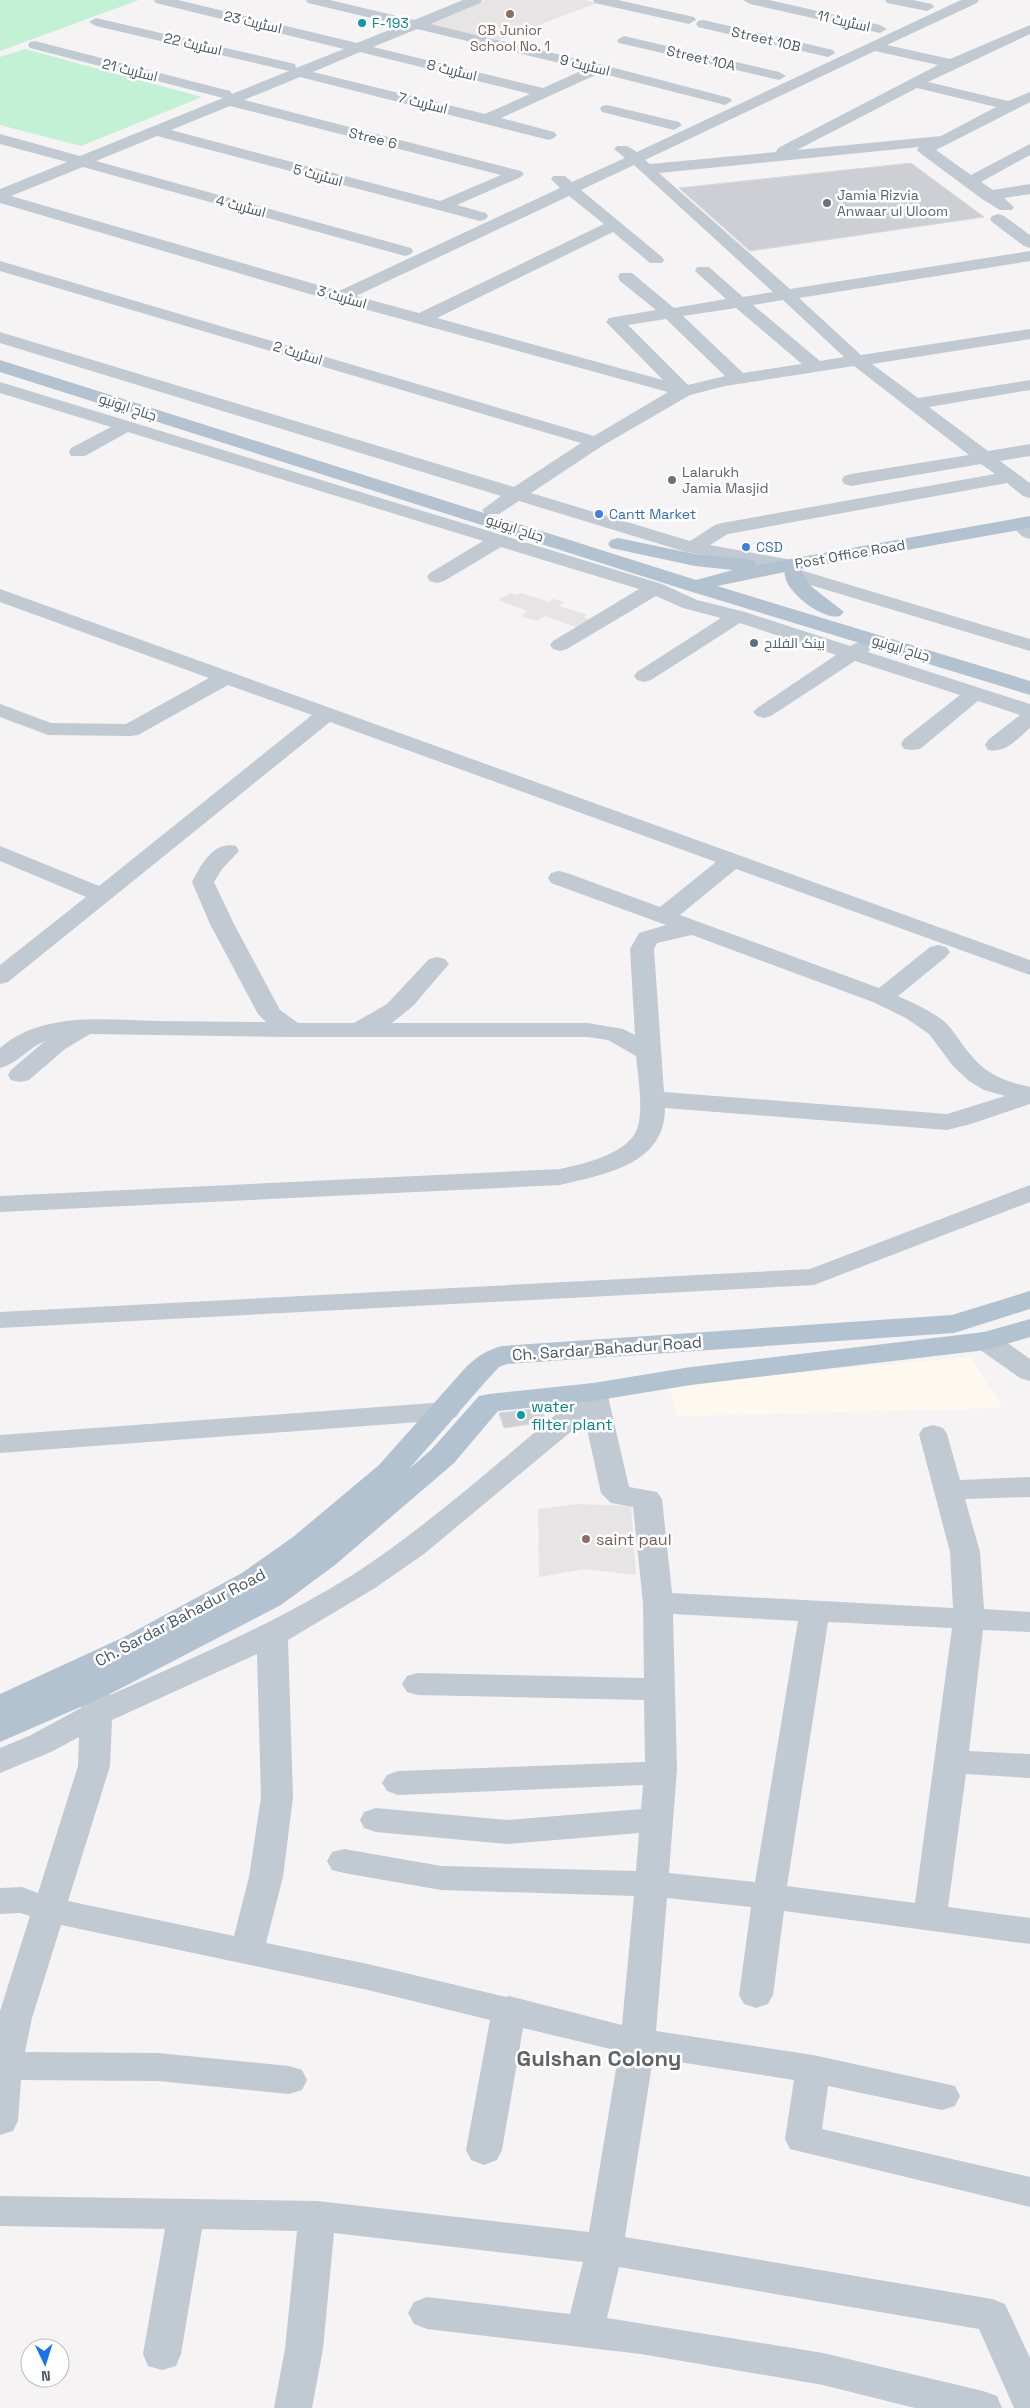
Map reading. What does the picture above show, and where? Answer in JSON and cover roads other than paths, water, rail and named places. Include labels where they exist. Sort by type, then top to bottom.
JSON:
[{"type":"main road","name":"جناح ایونیو","points":[[0,355],[492,510],[618,544],[701,595]]},
{"type":"main road","name":"جناح ایونیو","points":[[0,366],[701,595],[768,608],[1030,688]]},
{"type":"main road","name":"Post Office Road","points":[[701,595],[792,569],[1028,529]]},
{"type":"main road","points":[[618,544],[696,560],[792,569],[797,582],[803,590],[833,612]]},
{"type":"main road","name":"Post Office Road","points":[[701,595],[740,586],[792,569]]},
{"type":"main road","name":"جناح ایونیو","points":[[740,586],[833,612],[1030,676]]},
{"type":"main road","name":"Ch. Sardar Bahadur Road","points":[[0,1708],[135,1645],[254,1581],[304,1544],[390,1472],[446,1411],[461,1390],[489,1361],[502,1355],[954,1324],[1030,1300]]},
{"type":"main road","name":"Ch. Sardar Bahadur Road","points":[[0,1730],[97,1700],[270,1597],[376,1515],[443,1456],[489,1403],[593,1395],[691,1376],[986,1341],[1030,1328]]},
{"type":"main road","points":[[446,1411],[489,1403]]},
{"type":"street","name":"اسٹریٹ 23","points":[[161,0],[353,46]]},
{"type":"street","name":"اسٹریٹ 9","points":[[313,0],[599,68],[725,101]]},
{"type":"street","name":"Street 10B","points":[[600,0],[828,53]]},
{"type":"street","name":"اسٹریٹ 11","points":[[750,0],[880,29]]},
{"type":"street","points":[[892,0],[927,7]]},
{"type":"street","points":[[629,154],[674,125],[942,0]]},
{"type":"street","points":[[341,297],[565,184],[972,0]]},
{"type":"street","points":[[0,196],[88,156],[463,1]]},
{"type":"street","name":"اسٹریٹ 22","points":[[96,22],[294,70]]},
{"type":"street","points":[[771,157],[952,64],[1030,29]]},
{"type":"street","name":"Street 10A","points":[[624,40],[778,76]]},
{"type":"street","name":"اسٹریٹ 21","points":[[35,45],[227,98]]},
{"type":"street","name":"اسٹریٹ 8","points":[[353,46],[544,93]]},
{"type":"street","points":[[872,46],[952,64]]},
{"type":"street","points":[[487,119],[599,68]]},
{"type":"street","name":"اسٹریٹ 7","points":[[294,70],[549,135]]},
{"type":"street","points":[[914,84],[1009,106]]},
{"type":"street","points":[[648,170],[771,157],[920,147],[944,140],[1030,96]]},
{"type":"street","points":[[0,138],[88,156],[157,131],[227,98]]},
{"type":"street","name":"Stree 6","points":[[227,98],[516,174],[441,206]]},
{"type":"street","points":[[606,109],[674,125]]},
{"type":"street","points":[[0,129],[88,156]]},
{"type":"street","name":"اسٹریٹ 5","points":[[157,131],[480,216]]},
{"type":"street","points":[[920,147],[988,196],[1030,243]]},
{"type":"street","points":[[969,182],[1030,149]]},
{"type":"street","points":[[629,154],[858,361],[1030,492]]},
{"type":"street","name":"اسٹریٹ 4","points":[[88,156],[405,251]]},
{"type":"street","points":[[319,291],[480,216],[565,184]]},
{"type":"street","points":[[565,184],[656,260]]},
{"type":"street","points":[[988,196],[1030,189]]},
{"type":"street","name":"اسٹریٹ 3","points":[[0,196],[319,291],[684,391]]},
{"type":"street","points":[[421,319],[614,226]]},
{"type":"street","points":[[684,391],[615,322],[1030,256]]},
{"type":"street","name":"اسٹریٹ 2","points":[[0,266],[596,442]]},
{"type":"street","points":[[703,271],[816,368]]},
{"type":"street","points":[[626,277],[670,313],[739,379]]},
{"type":"street","points":[[492,510],[596,442],[684,391],[739,379],[1030,334]]},
{"type":"street","points":[[0,337],[693,548],[792,569],[1030,645]]},
{"type":"street","points":[[912,404],[1030,385]]},
{"type":"street","points":[[0,387],[630,582],[651,579]]},
{"type":"street","points":[[78,452],[126,426]]},
{"type":"street","points":[[851,480],[1030,450]]},
{"type":"street","points":[[693,548],[722,529],[764,534],[1010,477]]},
{"type":"street","points":[[764,534],[792,569]]},
{"type":"street","points":[[437,577],[497,541]]},
{"type":"street","points":[[560,645],[651,579]]},
{"type":"street","points":[[0,595],[1030,968]]},
{"type":"street","points":[[701,595],[738,616],[1030,711]]},
{"type":"street","points":[[644,676],[738,616]]},
{"type":"street","points":[[764,712],[874,640]]},
{"type":"street","points":[[0,710],[48,729],[130,730],[226,677]]},
{"type":"street","points":[[912,744],[975,693]]},
{"type":"street","points":[[0,977],[327,714]]},
{"type":"street","points":[[996,744],[1030,717]]},
{"type":"street","points":[[228,851],[212,865],[203,882],[222,924],[270,1014],[292,1030]]},
{"type":"street","points":[[0,853],[102,895]]},
{"type":"street","points":[[663,917],[732,860]]},
{"type":"street","points":[[559,878],[882,997],[932,1023],[947,1037],[962,1060],[982,1080],[995,1087],[1030,1096]]},
{"type":"street","points":[[0,1204],[560,1176],[585,1172],[616,1161],[638,1146],[650,1131],[652,1099],[642,949],[647,938],[693,928]]},
{"type":"street","points":[[882,997],[938,952]]},
{"type":"street","points":[[354,1030],[379,1021],[396,1010],[437,964]]},
{"type":"street","points":[[20,1075],[71,1034],[92,1027]]},
{"type":"street","points":[[0,1061],[8,1052],[37,1033],[60,1028],[92,1027],[292,1030],[588,1030],[614,1034],[648,1052]]},
{"type":"street","points":[[652,1099],[947,1122],[962,1119],[1030,1096]]},
{"type":"street","points":[[0,1320],[814,1277],[1030,1193]]},
{"type":"street","points":[[986,1341],[1030,1372]]},
{"type":"street","points":[[0,1761],[40,1744],[97,1700],[272,1635],[364,1581],[413,1546],[593,1395],[616,1493],[621,1496],[647,1499],[658,1603],[660,1773],[638,2042],[605,2249],[585,2331]]},
{"type":"street","points":[[0,1444],[446,1411]]},
{"type":"street","points":[[930,1917],[970,1618],[965,1552],[933,1434]]},
{"type":"street","points":[[949,1490],[1030,1487]]},
{"type":"street","points":[[658,1603],[814,1613],[1030,1622]]},
{"type":"street","points":[[756,1995],[769,1896],[814,1613]]},
{"type":"street","points":[[247,1951],[266,1877],[277,1797],[272,1635]]},
{"type":"street","points":[[418,1684],[498,1683],[558,1687],[658,1689]]},
{"type":"street","points":[[0,2121],[2,2066],[15,2018],[94,1766],[97,1700]]},
{"type":"street","points":[[952,1762],[1030,1766]]},
{"type":"street","points":[[398,1783],[660,1773]]},
{"type":"street","points":[[376,1820],[425,1826],[508,1832],[656,1820]]},
{"type":"street","points":[[344,1861],[441,1878],[651,1884],[769,1896],[1030,1931]]},
{"type":"street","points":[[0,1901],[22,1900],[49,1910],[247,1951],[509,2009],[638,2042],[813,2069],[942,2096]]},
{"type":"street","points":[[484,2150],[509,2009]]},
{"type":"street","points":[[2,2066],[158,2067],[289,2080]]},
{"type":"street","points":[[813,2069],[803,2139],[1030,2192]]},
{"type":"street","points":[[0,2211],[317,2216],[605,2249],[992,2315],[1022,2366],[1030,2402]]},
{"type":"street","points":[[162,2354],[186,2214]]},
{"type":"street","points":[[293,2408],[304,2349],[317,2216]]},
{"type":"street","points":[[427,2313],[641,2338],[823,2369],[983,2408]]},
{"type":"place","name":"CB Junior School No. 1","points":[[510,14]]},
{"type":"place","name":"F-193","points":[[362,23]]},
{"type":"place","name":"Jamia Rizvia Anwaar ul Uloom","points":[[827,203]]},
{"type":"place","name":"Lalarukh Jamia Masjid","points":[[672,480]]},
{"type":"place","name":"Cantt Market","points":[[599,514]]},
{"type":"place","name":"CSD","points":[[746,547]]},
{"type":"place","name":"بینک الفلاح","points":[[754,643]]},
{"type":"place","name":"water filter plant","points":[[521,1415]]},
{"type":"place","name":"saint paul","points":[[586,1539]]},
{"type":"district","name":"Gulshan Colony","points":[[599,2058]]}]
